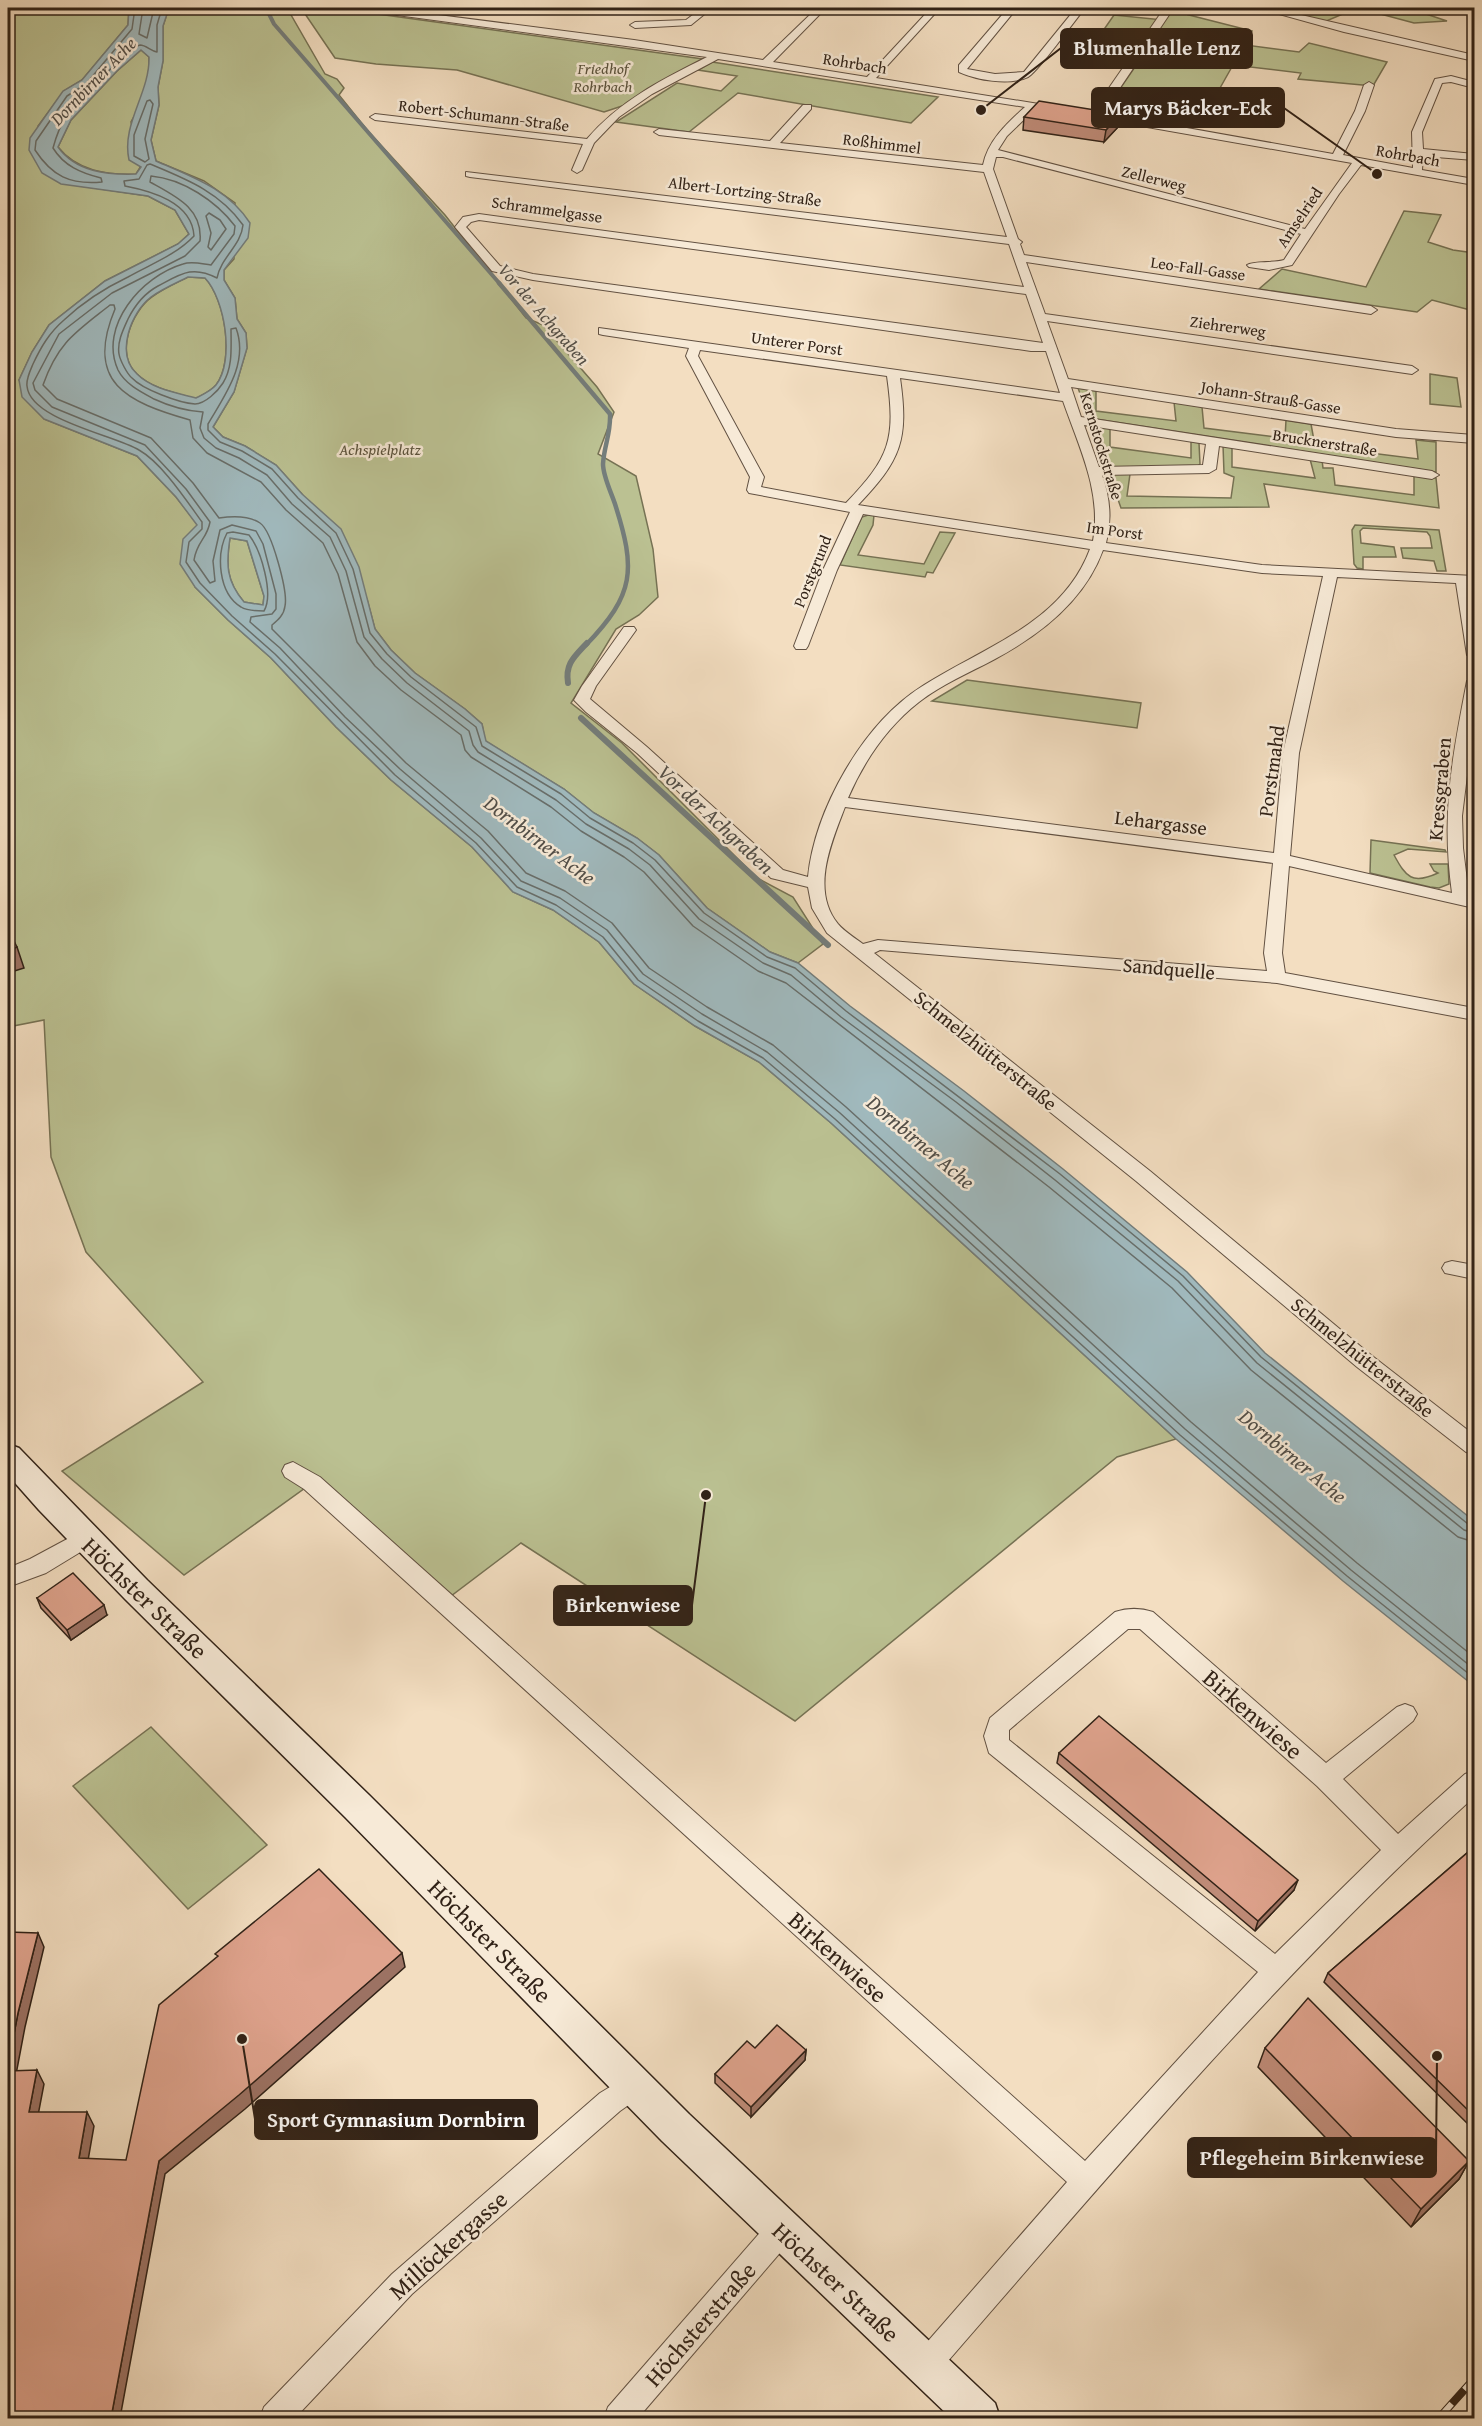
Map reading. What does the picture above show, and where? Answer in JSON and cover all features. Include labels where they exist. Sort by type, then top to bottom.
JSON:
[{"type":"main road","name":"Höchster Straße","points":[[8,1456],[84,1539],[151,1602],[356,1806],[633,2086],[780,2230],[980,2418]]},
{"type":"street","name":"Rohrbach","points":[[367,8],[634,43],[1054,109]]},
{"type":"street","points":[[635,25],[688,23],[707,8]]},
{"type":"street","points":[[765,64],[822,8]]},
{"type":"street","points":[[868,81],[936,8]]},
{"type":"street","points":[[1012,8],[962,67],[962,70],[1020,78],[1028,75],[1080,8]]},
{"type":"street","points":[[1270,8],[1344,29],[1474,57]]},
{"type":"street","points":[[634,43],[635,12]]},
{"type":"street","name":"Rohrbach","points":[[1166,12],[1091,114],[1474,182]]},
{"type":"street","name":"Robert-Schumann-Straße","points":[[577,170],[589,142],[620,112],[717,56]]},
{"type":"street","points":[[972,96],[990,75]]},
{"type":"street","points":[[1416,172],[1418,168],[1417,132],[1438,81],[1442,78],[1452,79],[1474,85]]},
{"type":"street","name":"Rohrbach","points":[[1337,157],[1360,111],[1369,85]]},
{"type":"street","name":"Kernstockstraße","points":[[815,884],[824,843],[838,801],[849,776],[867,747],[904,706],[928,690],[1001,650],[1042,622],[1073,592],[1100,546],[1104,515],[1095,471],[1052,348],[1039,318],[1016,242],[988,169],[991,153],[998,140],[1033,106]]},
{"type":"street","points":[[772,145],[807,107]]},
{"type":"street","name":"Robert-Schumann-Straße","points":[[375,117],[589,142]]},
{"type":"street","name":"Roßhimmel","points":[[658,132],[988,169]]},
{"type":"street","points":[[1417,152],[1474,157]]},
{"type":"street","name":"Zellerweg","points":[[991,153],[1003,154],[1309,233]]},
{"type":"street","name":"Amselried","points":[[1253,265],[1269,267],[1288,263],[1335,192],[1359,161]]},
{"type":"street","name":"Albert-Lortzing-Straße","points":[[470,174],[1016,242]]},
{"type":"street","name":"Schrammelgasse","points":[[1030,291],[479,217],[467,219],[460,226],[496,269],[533,277],[887,328],[1052,348]]},
{"type":"street","name":"Leo-Fall-Gasse","points":[[1021,258],[1371,310]]},
{"type":"street","name":"Ziehrerweg","points":[[1039,318],[1051,317],[1412,370]]},
{"type":"street","name":"Unterer Porst","points":[[603,331],[1070,398]]},
{"type":"street","name":"Im Porst","points":[[696,346],[692,356],[757,477],[754,490],[853,509],[1262,569],[1468,580]]},
{"type":"street","points":[[853,509],[895,447],[899,421],[893,373]]},
{"type":"street","name":"Johann-Strauß-Gasse","points":[[1063,382],[1396,434],[1474,440]]},
{"type":"street","name":"Brucknerstraße","points":[[1076,420],[1432,475]]},
{"type":"street","points":[[1095,471],[1209,469],[1213,441]]},
{"type":"street","name":"Porstgrund","points":[[801,646],[853,509]]},
{"type":"street","name":"Porstmahd","points":[[1277,977],[1273,953],[1291,753],[1330,574]]},
{"type":"street","points":[[1468,580],[1474,655]]},
{"type":"street","points":[[629,630],[589,686],[582,700],[642,750],[777,874],[815,884]]},
{"type":"street","name":"Kressgraben","points":[[1468,901],[1455,857],[1454,816],[1468,754],[1474,681]]},
{"type":"street","name":"Lehargasse","points":[[838,801],[1281,859],[1468,901]]},
{"type":"street","name":"Schmelzhütterstraße","points":[[815,884],[825,919],[833,929],[1143,1176],[1364,1361],[1474,1446]]},
{"type":"street","name":"Sandquelle","points":[[862,951],[878,945],[1277,977],[1474,1014]]},
{"type":"street","points":[[1452,1268],[1474,1272]]},
{"type":"street","name":"Birkenwiese","points":[[293,1471],[312,1483],[1086,2181]]},
{"type":"street","points":[[8,1578],[38,1566],[84,1539]]},
{"type":"street","name":"Birkenwiese","points":[[1276,1971],[998,1746],[996,1736],[998,1725],[1123,1619],[1145,1618],[1326,1778],[1398,1850]]},
{"type":"street","points":[[1326,1778],[1405,1714]]},
{"type":"street","points":[[925,2366],[1086,2181],[1276,1971],[1398,1850],[1474,1782]]},
{"type":"street","name":"Millöckergasse","points":[[274,2418],[402,2284],[610,2102],[633,2086]]},
{"type":"street","name":"Höchsterstraße","points":[[619,2418],[780,2230]]},
{"type":"green space","points":[[8,8],[129,8],[128,25],[82,80],[64,91],[38,126],[61,183],[148,196],[175,210],[189,234],[178,244],[105,281],[49,325],[32,352],[19,380],[44,419],[137,456],[176,497],[198,525],[195,587],[271,658],[336,727],[391,780],[472,847],[513,892],[553,910],[599,942],[634,984],[695,1026],[759,1062],[831,1123],[1176,1439],[1117,1457],[795,1721],[521,1543],[447,1599],[308,1486],[184,1575],[62,1471],[203,1382],[86,1252],[51,1157],[44,1020],[8,1027]]},
{"type":"green space","name":"Achspielplatz","points":[[169,8],[287,8],[325,74],[337,79],[344,88],[339,95],[368,131],[445,215],[526,318],[543,325],[597,387],[614,412],[598,454],[636,476],[653,549],[658,597],[639,615],[616,629],[571,703],[622,743],[757,878],[793,897],[823,944],[798,963],[770,952],[707,908],[659,855],[637,838],[594,813],[564,789],[485,741],[482,724],[415,673],[391,650],[375,629],[367,599],[302,494],[276,465],[245,446],[223,437],[213,427],[234,392],[247,348],[246,333],[237,319],[235,298],[224,280],[224,270],[234,259],[235,203],[204,181],[156,161],[151,140],[159,105],[158,87],[163,61],[163,26]]},
{"type":"green space","name":"Friedhof Rohrbach","points":[[301,8],[334,8],[703,59],[625,105],[604,112],[457,70],[376,64],[335,58]]},
{"type":"green space","points":[[1158,8],[1204,8],[1189,15],[1252,31],[1245,45],[1299,52],[1309,43],[1387,62],[1373,86],[1298,79],[1301,73],[1233,65],[1198,127],[1104,112],[1150,45],[1098,38],[1114,15],[1163,20],[1170,11]]},
{"type":"green space","points":[[1278,8],[1357,8],[1324,22]]},
{"type":"green space","points":[[1358,8],[1408,8],[1447,21],[1414,23]]},
{"type":"green space","points":[[141,50],[149,57],[147,82],[131,122],[141,166],[136,174],[114,174],[83,166],[58,147],[71,120],[117,71]]},
{"type":"green space","points":[[712,62],[938,97],[911,123],[738,93],[689,132],[616,122],[677,83],[721,91],[737,76],[698,70]]},
{"type":"green space","points":[[1404,211],[1441,215],[1428,242],[1453,250],[1474,253],[1474,311],[1432,300],[1417,312],[1259,289],[1282,269],[1366,287]]},
{"type":"green space","points":[[188,277],[205,278],[212,288],[218,300],[225,330],[225,361],[222,374],[214,387],[196,399],[165,390],[143,379],[130,366],[127,356],[128,334],[144,304],[160,291]]},
{"type":"green space","points":[[1430,374],[1457,378],[1461,407],[1430,404]]},
{"type":"green space","points":[[1078,388],[1096,391],[1096,411],[1176,421],[1174,402],[1202,407],[1204,428],[1285,438],[1286,420],[1311,424],[1315,446],[1418,459],[1416,440],[1436,442],[1436,472],[1089,418]]},
{"type":"green space","points":[[1091,426],[1110,427],[1110,447],[1191,458],[1191,440],[1199,443],[1200,464],[1197,467],[1107,468]]},
{"type":"green space","points":[[1223,445],[1232,446],[1232,467],[1315,478],[1310,459],[1322,460],[1323,468],[1333,468],[1335,485],[1414,495],[1414,475],[1436,478],[1439,508],[1264,484],[1269,507],[1121,508],[1109,474],[1130,474],[1127,496],[1231,498],[1234,477],[1224,473]]},
{"type":"green space","points":[[874,515],[873,525],[858,555],[924,564],[940,532],[955,533],[933,573],[927,572],[925,577],[840,565],[862,517]]},
{"type":"green space","points":[[1355,525],[1439,530],[1446,571],[1437,571],[1434,561],[1403,558],[1401,548],[1432,548],[1427,532],[1363,528],[1360,531],[1361,543],[1394,547],[1396,557],[1363,557],[1363,569],[1357,568],[1354,564],[1352,530]]},
{"type":"green space","points":[[230,538],[247,541],[264,596],[263,605],[244,602],[234,587],[228,564]]},
{"type":"green space","points":[[967,680],[1141,703],[1137,728],[932,701]]},
{"type":"green space","points":[[1371,840],[1445,850],[1446,852],[1408,849],[1394,855],[1406,874],[1416,878],[1429,877],[1438,873],[1430,864],[1448,864],[1449,884],[1439,888],[1430,887],[1370,873]]},
{"type":"green space","points":[[151,1727],[267,1845],[188,1909],[73,1786]]},
{"type":"water","name":"Dornbirner Ache","points":[[129,8],[169,8],[163,26],[163,61],[158,87],[159,105],[151,140],[156,161],[220,192],[241,211],[250,223],[248,238],[224,270],[224,280],[235,298],[237,319],[246,333],[247,348],[234,392],[213,427],[223,437],[245,446],[276,465],[302,494],[341,529],[359,567],[375,629],[391,650],[415,673],[482,724],[486,741],[564,789],[594,813],[637,838],[659,855],[707,908],[770,952],[798,963],[850,1006],[1063,1169],[1187,1272],[1265,1353],[1474,1521],[1474,1686],[1343,1581],[1176,1439],[831,1123],[759,1062],[695,1026],[634,984],[599,942],[553,910],[513,892],[472,847],[391,780],[336,727],[271,658],[195,587],[180,564],[183,539],[197,525],[176,497],[137,456],[44,419],[22,397],[19,380],[32,352],[49,325],[105,281],[178,244],[189,234],[175,210],[148,196],[61,184],[42,173],[29,150],[30,138],[63,91],[82,80],[128,25]],"holes":[[[141,50],[149,57],[148,70],[132,121],[128,147],[129,160],[141,167],[136,174],[114,174],[83,167],[65,155],[58,147],[71,120],[117,71]],[[188,277],[205,278],[218,300],[225,330],[225,361],[216,385],[196,398],[165,390],[143,379],[130,366],[127,356],[128,334],[137,313],[151,297]],[[230,538],[247,541],[264,596],[263,605],[244,602],[238,594],[229,572]]]},
{"type":"building","points":[[1039,101],[1120,114],[1106,130],[1024,117]]},
{"type":"building","points":[[1471,216],[1474,216],[1474,244],[1469,244]]},
{"type":"building","points":[[8,929],[17,947],[8,950]]},
{"type":"building","points":[[73,1573],[104,1605],[67,1630],[37,1598]]},
{"type":"building","points":[[1099,1716],[1298,1880],[1258,1921],[1059,1753]]},
{"type":"building","points":[[1474,1847],[1474,2116],[1328,1973]]},
{"type":"building","points":[[319,1869],[402,1953],[239,2095],[159,2161],[111,2418],[8,2418],[8,2297],[10,2286],[8,2287],[8,2071],[37,2070],[29,2112],[87,2112],[79,2158],[126,2160],[159,2005],[218,1956],[215,1954]]},
{"type":"building","points":[[8,1932],[38,1933],[8,2065]]},
{"type":"building","points":[[1308,1998],[1469,2161],[1421,2209],[1265,2048]]},
{"type":"building","points":[[777,2025],[806,2050],[751,2107],[715,2074],[747,2041],[755,2048]]},
{"type":"waterway","name":"Vor der Achgraben","points":[[266,8],[274,24],[500,284]]},
{"type":"waterway","name":"Vor der Achgraben","points":[[499,283],[610,414],[603,469],[622,527],[628,564],[627,580],[614,611],[586,645]]},
{"type":"waterway","name":"Vor der Achgraben","points":[[568,683],[569,666],[587,643]]},
{"type":"waterway","name":"Vor der Achgraben","points":[[581,718],[828,945]]},
{"type":"railway","points":[[1439,2418],[1474,2379]]},
{"type":"place","name":"Blumenhalle Lenz","points":[[981,110]]},
{"type":"place","name":"Marys Bäcker-Eck","points":[[1377,174]]},
{"type":"place","name":"Birkenwiese","points":[[706,1495]]},
{"type":"place","name":"Sport Gymnasium Dornbirn","points":[[242,2039]]},
{"type":"place","name":"Pflegeheim Birkenwiese","points":[[1437,2056]]}]
